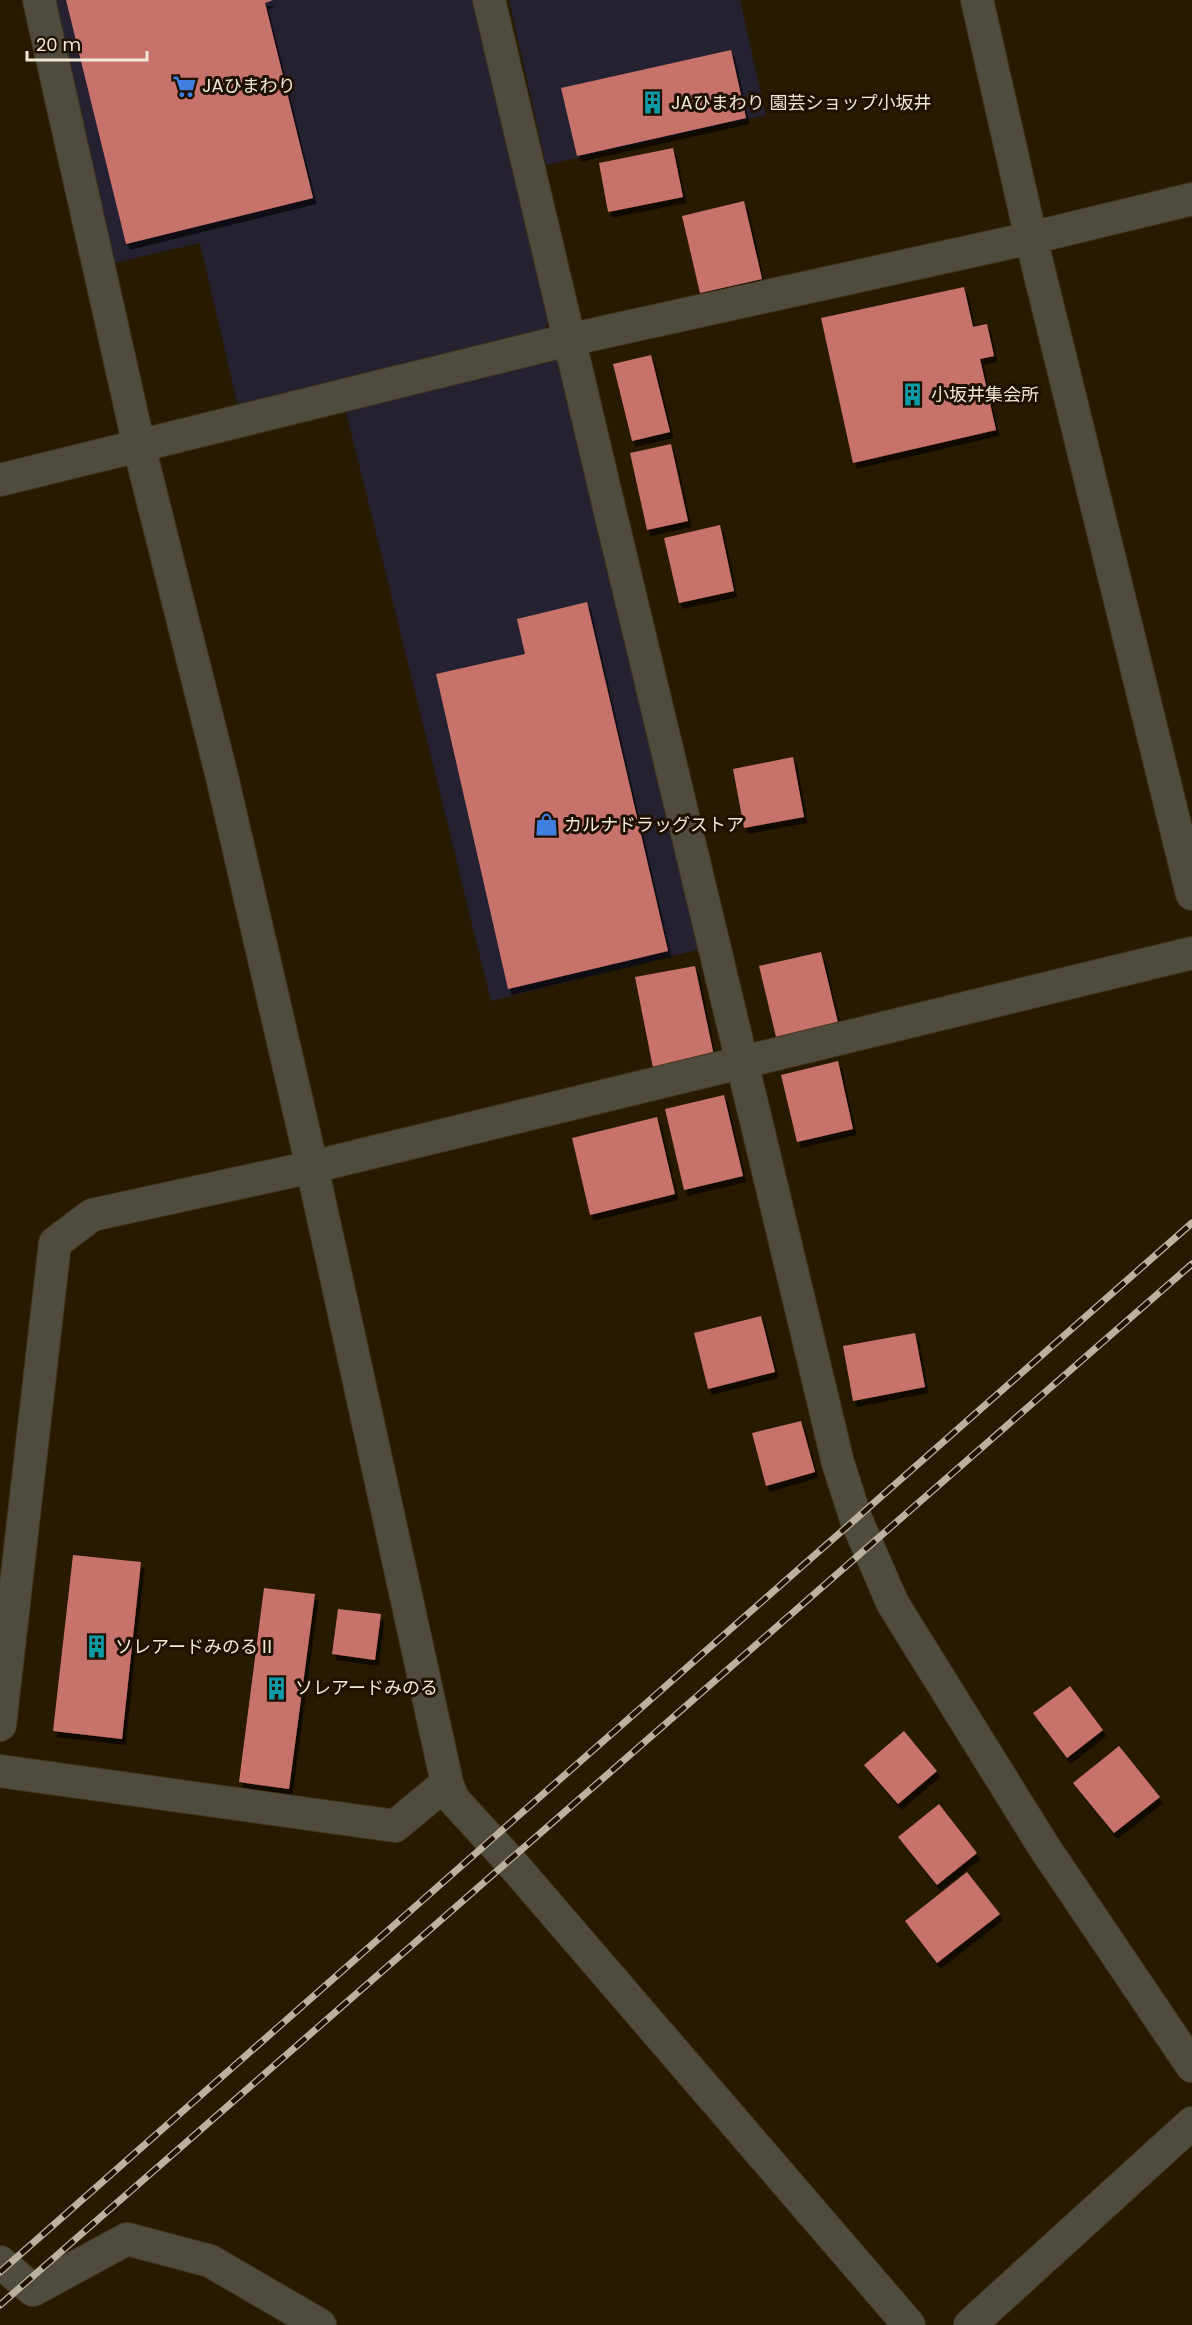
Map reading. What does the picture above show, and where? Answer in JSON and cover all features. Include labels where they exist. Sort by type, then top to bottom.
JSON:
[{"type":"street","points":[[39,0],[140,446],[223,781],[312,1167],[447,1783],[453,1799],[509,1860],[909,2325]]},
{"type":"street","points":[[489,0],[741,1064],[838,1462],[856,1519],[893,1605],[1044,1847],[1192,2066]]},
{"type":"street","points":[[977,0],[1031,238],[1192,894]]},
{"type":"street","points":[[0,480],[568,340],[1031,238],[1192,199]]},
{"type":"street","points":[[0,1725],[55,1243],[92,1215],[312,1167],[1192,952]]},
{"type":"street","points":[[0,1771],[395,1826],[447,1783]]},
{"type":"street","points":[[970,2325],[1192,2123]]},
{"type":"street","points":[[0,2262],[33,2290],[127,2239],[210,2261],[320,2325]]},
{"type":"shaded area","points":[[53,0],[475,0],[550,319],[541,334],[238,407],[200,243],[114,263]]},
{"type":"shaded area","points":[[509,0],[740,0],[766,115],[546,165]]},
{"type":"shaded area","points":[[557,359],[701,949],[491,1001],[346,411]]},
{"type":"building","points":[[66,0],[273,0],[265,3],[313,198],[126,244]]},
{"type":"building","name":"JAひまわり 園芸ショップ小坂井","points":[[731,50],[746,118],[577,156],[561,88]]},
{"type":"building","points":[[673,148],[683,197],[608,212],[599,163]]},
{"type":"building","points":[[744,201],[762,279],[700,293],[682,216]]},
{"type":"building","name":"小坂井集会所","points":[[964,287],[973,327],[987,324],[994,356],[980,359],[996,430],[853,463],[821,318]]},
{"type":"building","points":[[651,355],[670,432],[632,441],[613,364]]},
{"type":"building","points":[[671,444],[688,521],[647,530],[630,453]]},
{"type":"building","points":[[720,525],[734,591],[679,603],[664,538]]},
{"type":"building","points":[[587,602],[668,951],[508,989],[436,674],[525,654],[517,619]]},
{"type":"building","points":[[793,757],[804,817],[744,828],[733,769]]},
{"type":"building","points":[[821,952],[839,1027],[777,1041],[759,966]]},
{"type":"building","points":[[695,966],[714,1056],[653,1068],[635,977]]},
{"type":"building","points":[[838,1061],[853,1129],[797,1142],[781,1075]]},
{"type":"building","points":[[724,1095],[743,1176],[684,1190],[665,1109]]},
{"type":"building","points":[[657,1117],[675,1194],[590,1215],[572,1138]]},
{"type":"building","points":[[761,1316],[775,1372],[708,1389],[694,1333]]},
{"type":"building","points":[[915,1333],[925,1387],[853,1401],[843,1346]]},
{"type":"building","points":[[801,1421],[815,1472],[766,1486],[752,1433]]},
{"type":"building","name":"ソレアードみのるⅡ","points":[[73,1555],[141,1562],[122,1739],[53,1731]]},
{"type":"building","name":"ソレアードみのる","points":[[264,1588],[315,1594],[289,1789],[239,1782]]},
{"type":"building","points":[[338,1609],[381,1614],[375,1660],[332,1654]]},
{"type":"building","points":[[1070,1686],[1103,1730],[1067,1758],[1033,1713]]},
{"type":"building","points":[[904,1731],[937,1771],[898,1804],[864,1765]]},
{"type":"building","points":[[1119,1746],[1160,1797],[1114,1833],[1073,1783]]},
{"type":"building","points":[[939,1804],[977,1853],[937,1885],[898,1837]]},
{"type":"building","points":[[967,1872],[1000,1914],[937,1963],[905,1921]]},
{"type":"railway","points":[[0,2272],[1192,1223]]},
{"type":"railway","points":[[0,2305],[1192,1264]]},
{"type":"place","name":"JAひまわり","points":[[184,86]]},
{"type":"place","name":"JAひまわり 園芸ショップ小坂井","points":[[653,103]]},
{"type":"place","name":"小坂井集会所","points":[[913,395]]},
{"type":"place","name":"カルナドラッグストア","points":[[546,825]]},
{"type":"place","name":"ソレアードみのるⅡ","points":[[97,1647]]},
{"type":"place","name":"ソレアードみのる","points":[[277,1688]]}]
